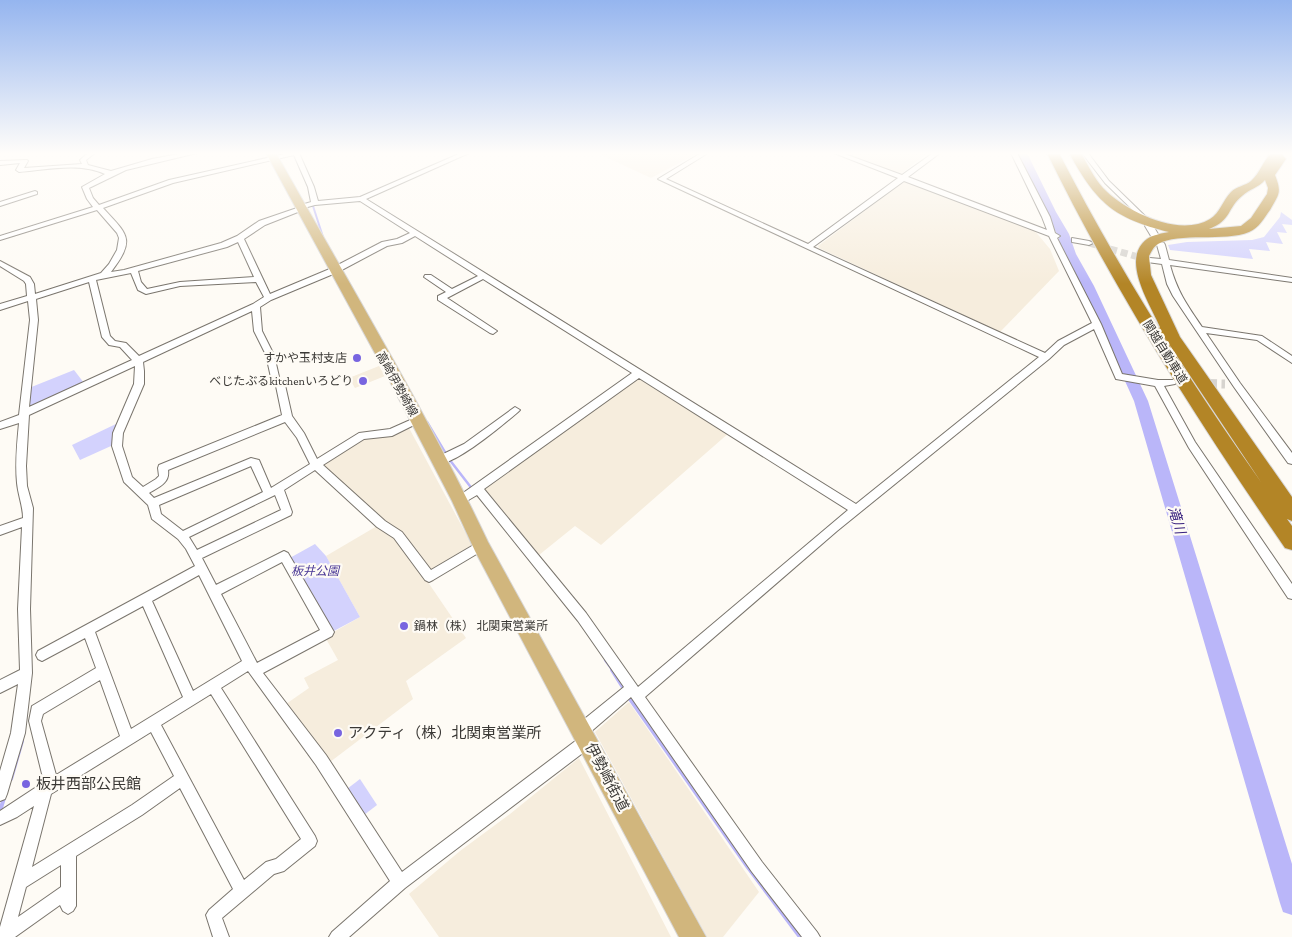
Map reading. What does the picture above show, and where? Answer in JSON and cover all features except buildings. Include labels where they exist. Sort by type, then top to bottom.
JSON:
[{"type":"highway","name":"関越自動車道","points":[[1075,197],[1092,230],[1155,338],[1292,542]]},
{"type":"highway","name":"関越自動車道","points":[[1089,197],[1122,258],[1174,340],[1292,513]]},
{"type":"highway","points":[[1106,197],[1131,215],[1149,222],[1188,229],[1206,226],[1216,221],[1234,197]]},
{"type":"highway","points":[[1174,340],[1144,275],[1142,256],[1145,249],[1153,241],[1169,236],[1233,232],[1246,229],[1256,221],[1271,197]]},
{"type":"main road","name":"高崎伊勢崎線","points":[[295,197],[417,420],[460,501],[481,546],[521,617]]},
{"type":"main road","name":"伊勢崎街道","points":[[521,617],[693,937]]},
{"type":"street","points":[[0,204],[23,197]]},
{"type":"street","points":[[89,197],[121,232],[124,239],[120,252],[104,275]]},
{"type":"street","points":[[0,238],[126,197]]},
{"type":"street","points":[[313,197],[315,203]]},
{"type":"street","points":[[0,307],[104,275],[134,270],[224,245],[240,238],[262,223],[315,203],[361,199],[366,197]]},
{"type":"street","points":[[701,197],[1046,357]]},
{"type":"street","points":[[808,247],[877,197]]},
{"type":"street","points":[[952,197],[1054,236]]},
{"type":"street","points":[[1036,197],[1097,324],[1119,378],[1158,383],[1172,382]]},
{"type":"street","points":[[1122,197],[1143,217]]},
{"type":"street","points":[[361,199],[857,510]]},
{"type":"street","points":[[1149,226],[1154,234]]},
{"type":"street","points":[[0,426],[256,306],[268,298],[335,270],[385,244],[399,242],[416,233]]},
{"type":"street","points":[[240,238],[268,298]]},
{"type":"street","points":[[1075,240],[1089,243]]},
{"type":"street","points":[[1161,244],[1177,296],[1237,385],[1292,460]]},
{"type":"street","points":[[1150,260],[1292,280]]},
{"type":"street","points":[[0,794],[18,733],[26,673],[24,609],[28,508],[22,479],[24,415],[34,320],[30,284],[27,279],[2,267]]},
{"type":"street","points":[[134,270],[137,282],[143,291],[146,292],[180,284],[259,279]]},
{"type":"street","points":[[483,276],[441,298],[493,330]]},
{"type":"street","points":[[428,277],[451,292]]},
{"type":"street","points":[[92,279],[106,337],[112,343],[123,345],[138,360],[140,371],[139,384],[118,433],[117,446],[128,479],[153,503],[156,516],[182,536],[195,556],[252,667],[321,760],[400,883]]},
{"type":"street","points":[[256,306],[258,331],[270,356],[276,382],[280,385],[286,417],[302,436],[315,464],[381,524],[398,535],[429,577],[481,546]]},
{"type":"street","points":[[337,937],[400,883],[1046,357],[1061,342],[1097,324]]},
{"type":"street","points":[[1199,329],[1259,338],[1292,360]]},
{"type":"street","points":[[460,501],[639,373]]},
{"type":"street","points":[[1158,383],[1192,445],[1292,594]]},
{"type":"street","points":[[1225,384],[1237,385]]},
{"type":"street","points":[[439,461],[467,446],[515,410]]},
{"type":"street","points":[[143,492],[160,482],[164,476],[163,468],[286,417]]},
{"type":"street","points":[[182,536],[274,491],[362,436],[392,432],[417,420]]},
{"type":"street","points":[[153,503],[251,462],[255,463],[287,512],[195,556]]},
{"type":"street","points":[[478,489],[582,617],[757,867],[812,937]]},
{"type":"street","points":[[0,531],[27,521]]},
{"type":"street","points":[[0,818],[213,686],[328,632],[284,556],[214,592]]},
{"type":"street","points":[[42,655],[201,568]]},
{"type":"street","points":[[145,598],[191,700]]},
{"type":"street","points":[[88,630],[128,738]]},
{"type":"street","points":[[5,936],[48,788],[35,720],[37,710],[103,671]]},
{"type":"street","points":[[0,687],[26,673]]},
{"type":"street","points":[[213,686],[310,841],[279,866],[271,868],[214,915],[222,937]]},
{"type":"street","points":[[153,723],[243,892]]},
{"type":"street","points":[[20,882],[182,779]]},
{"type":"street","points":[[5,936],[68,899],[69,852]]},
{"type":"shaded area","points":[[883,197],[945,197],[1035,231],[1050,249],[1059,271],[1000,332],[818,246]]},
{"type":"shaded area","points":[[379,366],[385,376],[355,388],[349,378]]},
{"type":"shaded area","points":[[638,375],[730,432],[601,545],[575,526],[539,555],[485,489],[486,486]]},
{"type":"shaded area","points":[[409,428],[472,545],[434,570],[428,569],[407,538],[381,520],[324,467],[325,462],[363,439],[394,435]]},
{"type":"shaded area","points":[[377,526],[402,544],[466,638],[406,681],[413,699],[330,762],[286,704],[309,688],[304,678],[338,660],[325,637],[360,617],[326,556]]},
{"type":"shaded area","points":[[629,702],[759,892],[723,937],[707,937],[595,732]]},
{"type":"shaded area","points":[[579,758],[671,937],[439,937],[409,894],[460,851],[510,814]]},
{"type":"green space","points":[[1281,212],[1292,220],[1292,225],[1282,224],[1287,233],[1277,232],[1283,244],[1266,242],[1270,251],[1249,249],[1253,259],[1170,250],[1168,245],[1187,242],[1252,240],[1264,237],[1280,217]]},
{"type":"green space","points":[[74,370],[84,383],[32,407],[30,406],[29,388]]},
{"type":"green space","points":[[118,423],[111,446],[80,460],[72,445]]},
{"type":"green space","name":"板井公園","points":[[315,544],[326,556],[360,617],[332,632],[288,559]]},
{"type":"green space","points":[[360,779],[377,805],[364,815],[347,789]]},
{"type":"waterway","name":"滝川","points":[[1043,197],[1063,234],[1070,254],[1088,286],[1141,401],[1292,903]]},
{"type":"waterway","points":[[313,206],[323,237]]},
{"type":"waterway","points":[[427,422],[446,454]]},
{"type":"waterway","points":[[449,459],[473,490]]},
{"type":"waterway","points":[[605,660],[613,671]]},
{"type":"waterway","points":[[612,670],[624,689]]},
{"type":"waterway","points":[[628,696],[747,866],[800,937]]},
{"type":"waterway","points":[[11,779],[22,741]]},
{"type":"waterway","points":[[1,808],[4,798]]},
{"type":"tunnel","points":[[1089,243],[1149,260]]},
{"type":"tunnel","points":[[1181,383],[1225,384]]},
{"type":"place","name":"すかや玉村支店","points":[[357,358]]},
{"type":"place","name":"べじたぶるkitchenいろどり","points":[[363,381]]},
{"type":"place","name":"鍋林（株） 北関東営業所","points":[[404,626]]},
{"type":"place","name":"アクティ（株）北関東営業所","points":[[338,733]]},
{"type":"place","name":"板井西部公民館","points":[[26,784]]}]
